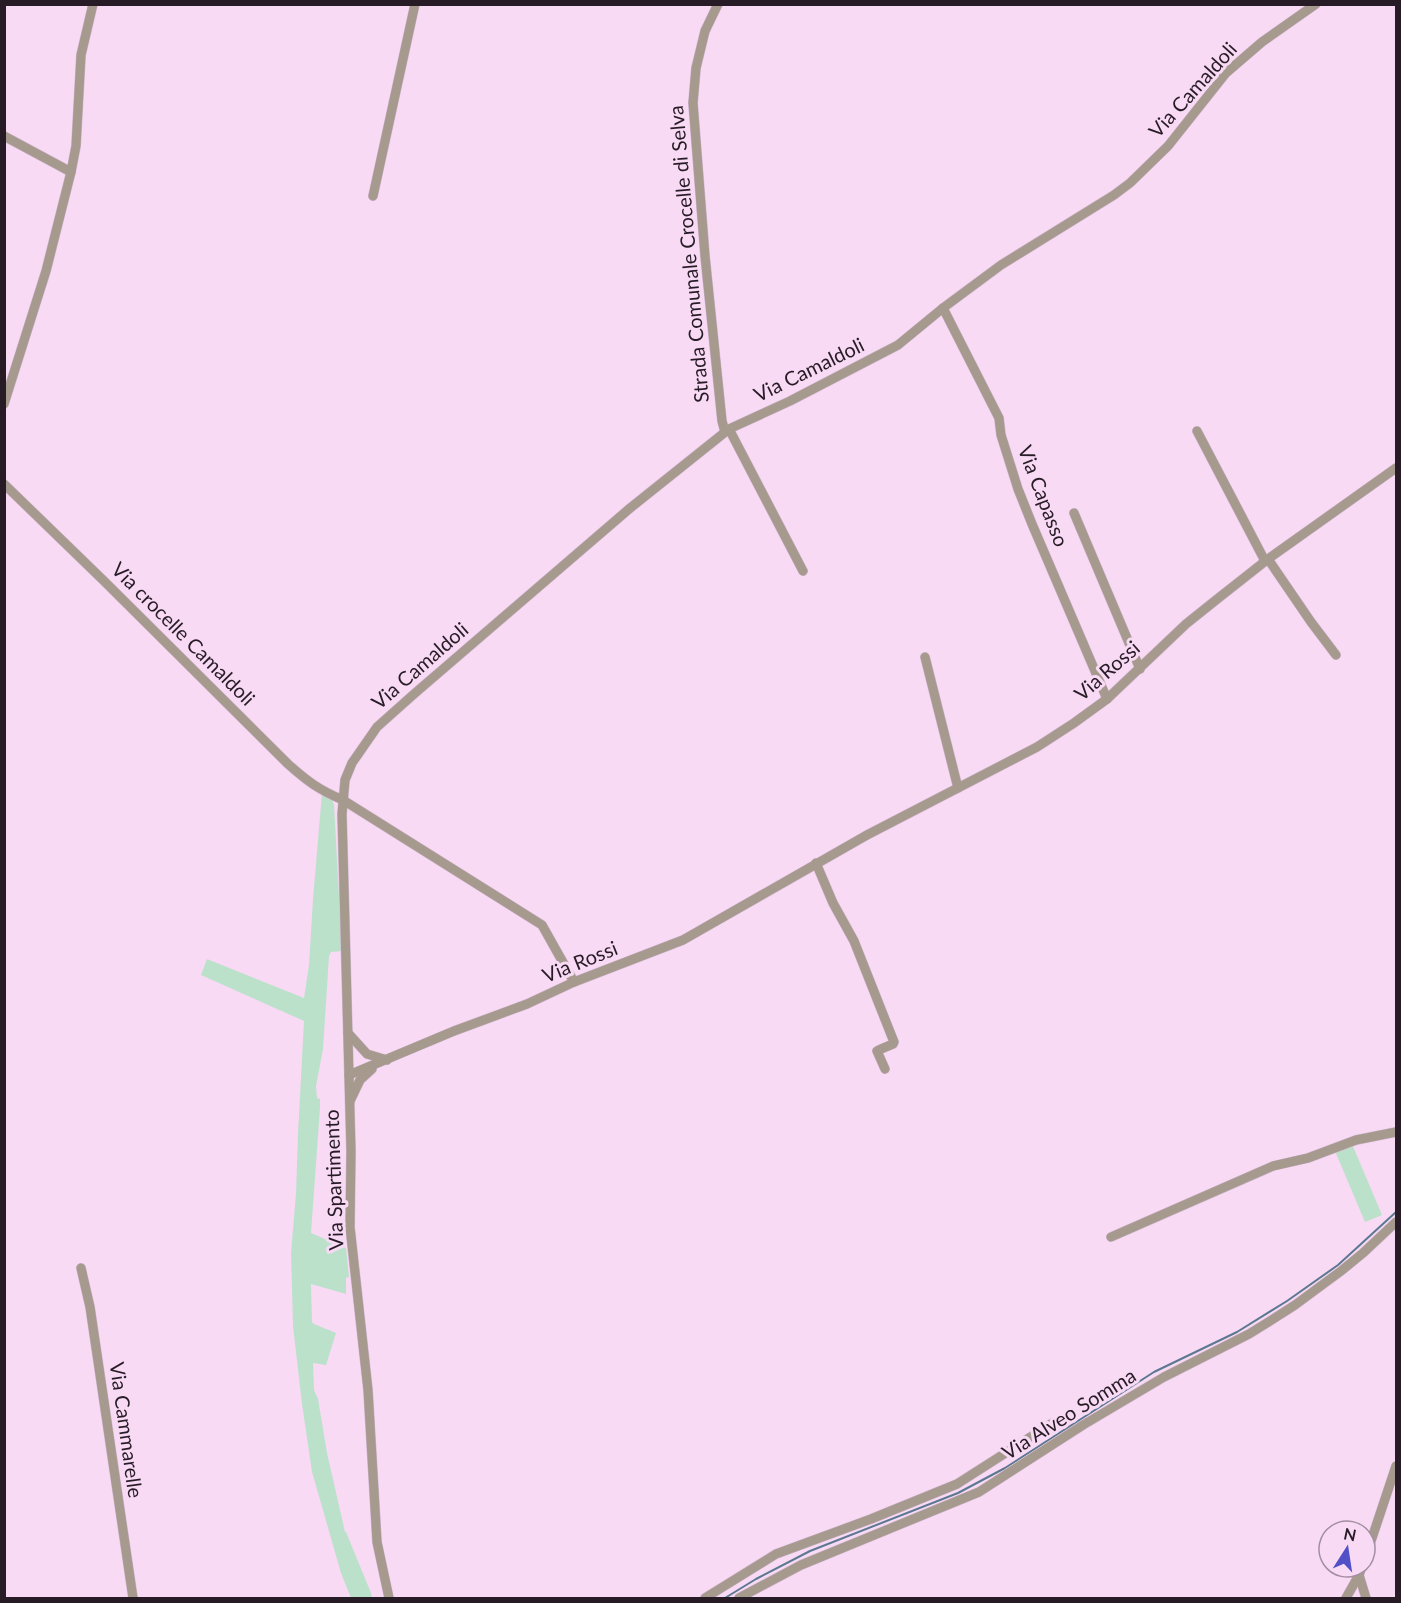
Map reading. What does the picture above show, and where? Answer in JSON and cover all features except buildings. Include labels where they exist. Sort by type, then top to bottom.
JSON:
[{"type":"street","points":[[4,404],[46,271],[71,172],[76,146],[81,55],[93,4]]},
{"type":"street","points":[[373,196],[415,4]]},
{"type":"street","name":"Strada Comunale Crocelle di Selva","points":[[718,4],[705,31],[696,68],[693,103],[722,421],[803,571]]},
{"type":"street","name":"Via Camaldoli","points":[[343,797],[345,780],[352,763],[377,727],[620,516],[727,431],[898,345],[1001,265],[1114,195],[1130,183],[1168,146],[1226,73],[1262,42],[1316,4]]},
{"type":"street","points":[[4,136],[71,172]]},
{"type":"street","name":"Via Capasso","points":[[943,308],[999,418],[1001,435],[1018,489],[1107,699]]},
{"type":"street","points":[[1197,431],[1267,560],[1336,654]]},
{"type":"street","name":"Via Rossi","points":[[349,1075],[454,1031],[527,1004],[574,982],[683,940],[867,835],[1037,747],[1107,699],[1186,624],[1267,560],[1396,468]]},
{"type":"street","name":"Via crocelle Camaldoli","points":[[4,484],[288,764],[311,784],[325,792],[343,797],[542,925],[574,982]]},
{"type":"street","points":[[1074,513],[1140,669]]},
{"type":"street","points":[[925,657],[958,788]]},
{"type":"street","name":"Via Spartimento","points":[[343,797],[350,1227],[368,1390],[377,1542],[389,1599]]},
{"type":"street","points":[[816,863],[833,903],[854,941],[894,1042],[877,1052],[885,1069]]},
{"type":"street","points":[[348,1033],[367,1054],[382,1062],[360,1080],[349,1104]]},
{"type":"street","points":[[1111,1237],[1273,1166],[1308,1158],[1356,1140],[1396,1132]]},
{"type":"street","name":"Via Alveo Somma","points":[[739,1599],[801,1565],[979,1492],[1083,1425],[1164,1377],[1249,1334],[1295,1305],[1363,1253],[1396,1222]]},
{"type":"street","name":"Via Cammarelle","points":[[81,1268],[90,1307],[132,1599]]},
{"type":"street","points":[[705,1599],[776,1554],[957,1484],[1054,1422]]},
{"type":"street","points":[[1377,1523],[1396,1466]]},
{"type":"street","points":[[1346,1599],[1357,1579]]},
{"type":"street","points":[[1362,1579],[1366,1599]]},
{"type":"green space","points":[[322,793],[332,800],[334,805],[342,951],[331,952],[329,956],[323,1049],[316,1086],[320,1108],[311,1233],[346,1248],[349,1277],[346,1278],[346,1294],[311,1284],[312,1322],[336,1333],[326,1365],[313,1363],[314,1390],[318,1399],[327,1453],[345,1532],[372,1598],[351,1598],[341,1573],[312,1472],[302,1404],[293,1326],[291,1253],[304,1021],[201,975],[207,959],[304,998],[309,965]]},
{"type":"green space","points":[[1352,1144],[1382,1215],[1365,1222],[1335,1151]]},
{"type":"waterway","points":[[725,1598],[810,1551],[958,1493],[1005,1468],[1154,1372],[1237,1332],[1287,1301],[1338,1265],[1396,1212]]}]
